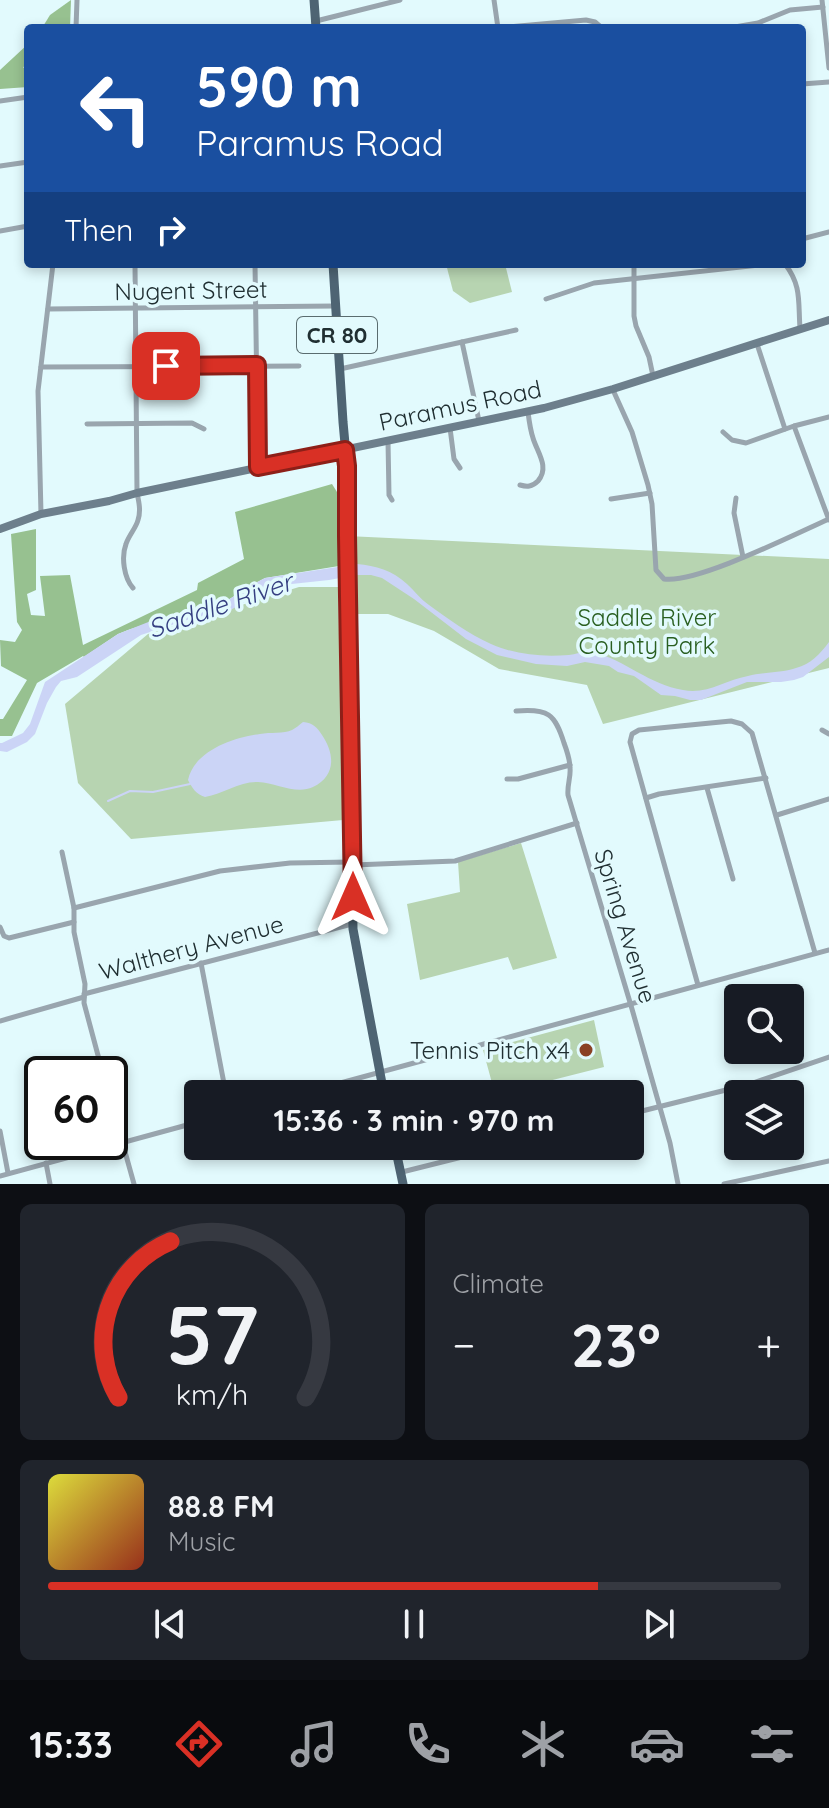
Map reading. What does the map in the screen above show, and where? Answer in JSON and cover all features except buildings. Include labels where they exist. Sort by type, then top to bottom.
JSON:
[{"type":"main road","points":[[314,0],[315,24]]},
{"type":"main road","name":"CR 80","points":[[333,268],[347,466],[353,924],[381,1080]]},
{"type":"main road","name":"Paramus Road","points":[[0,529],[41,514],[528,412],[613,389],[829,320]]},
{"type":"main road","points":[[398,1160],[403,1184]]},
{"type":"street","points":[[76,24],[77,0]]},
{"type":"street","points":[[315,24],[400,0]]},
{"type":"street","points":[[494,0],[497,24]]},
{"type":"street","points":[[752,24],[794,9],[822,4],[829,68]]},
{"type":"street","points":[[553,24],[586,20],[597,24]]},
{"type":"street","points":[[806,84],[829,82]]},
{"type":"street","points":[[0,101],[24,98]]},
{"type":"street","points":[[0,166],[24,163]]},
{"type":"street","points":[[0,231],[24,227]]},
{"type":"street","points":[[806,238],[829,232]]},
{"type":"street","points":[[41,514],[38,391],[53,268]]},
{"type":"street","points":[[133,588],[127,582],[124,556],[139,516],[135,268]]},
{"type":"street","points":[[255,268],[258,467]]},
{"type":"street","points":[[634,268],[636,326],[653,376]]},
{"type":"street","points":[[546,299],[594,283],[698,268]]},
{"type":"street","points":[[788,268],[796,281],[800,328]]},
{"type":"street","name":"Nugent Street","points":[[48,309],[336,306]]},
{"type":"street","points":[[340,369],[516,330]]},
{"type":"street","points":[[462,342],[479,421]]},
{"type":"street","points":[[757,344],[785,429]]},
{"type":"street","points":[[41,367],[299,366]]},
{"type":"street","points":[[613,389],[632,432],[650,493],[656,570],[660,577],[671,580],[712,570],[829,520],[794,426]]},
{"type":"street","points":[[520,485],[531,486],[543,470],[528,412]]},
{"type":"street","points":[[723,432],[738,443],[746,443],[829,417]]},
{"type":"street","points":[[87,424],[192,423],[204,429]]},
{"type":"street","points":[[450,427],[454,459],[460,468]]},
{"type":"street","points":[[388,441],[389,495],[392,500]]},
{"type":"street","points":[[611,499],[650,493]]},
{"type":"street","points":[[736,498],[734,513],[743,557]]},
{"type":"street","name":"Spring Avenue","points":[[516,711],[545,713],[555,720],[570,765],[568,795],[631,1004],[670,1143],[678,1184]]},
{"type":"street","points":[[698,985],[631,744],[632,734],[639,730],[726,721],[736,722],[752,733],[815,953]]},
{"type":"street","points":[[822,730],[829,734]]},
{"type":"street","points":[[507,779],[570,765]]},
{"type":"street","points":[[646,798],[766,778]]},
{"type":"street","points":[[707,788],[733,879]]},
{"type":"street","points":[[777,815],[829,799]]},
{"type":"street","points":[[74,908],[220,871],[290,863],[455,861],[577,823]]},
{"type":"street","points":[[62,852],[74,908],[74,932],[85,984],[84,1003],[98,1056]]},
{"type":"street","points":[[0,928],[9,938],[74,922]]},
{"type":"street","name":"Walthery Avenue","points":[[0,1021],[84,995],[353,924]]},
{"type":"street","points":[[351,1080],[829,950]]},
{"type":"street","points":[[201,963],[223,1080]]},
{"type":"street","points":[[644,1111],[750,1084],[829,1057]]},
{"type":"street","points":[[128,1141],[184,1126]]},
{"type":"street","points":[[0,1131],[8,1173]]},
{"type":"street","points":[[0,1176],[57,1160]]},
{"type":"street","points":[[127,1160],[134,1184]]},
{"type":"street","points":[[401,1173],[452,1160]]},
{"type":"street","points":[[724,1184],[829,1161]]},
{"type":"street","points":[[46,1163],[50,1184]]},
{"type":"green space","points":[[71,0],[70,24],[44,24],[50,15]]},
{"type":"green space","points":[[24,48],[24,87],[0,89],[0,70]]},
{"type":"green space","points":[[447,268],[506,268],[512,292],[470,303],[453,291]]},
{"type":"green space","points":[[332,484],[337,492],[339,566],[265,578],[225,602],[188,610],[118,634],[37,683],[12,736],[0,736],[0,719],[3,719],[27,680],[1,666],[0,640],[15,642],[22,630],[17,622],[11,534],[36,529],[36,590],[27,594],[31,615],[45,616],[40,576],[70,575],[83,645],[197,590],[198,583],[244,559],[235,512]]},
{"type":"green space","name":"Saddle River County Park","points":[[347,536],[829,559],[829,668],[603,724],[587,685],[499,669],[434,631],[388,614],[348,614]]},
{"type":"green space","points":[[299,587],[338,587],[343,820],[131,839],[78,783],[65,704],[148,634]]},
{"type":"green space","points":[[521,843],[557,958],[513,970],[508,957],[420,980],[407,904],[460,892],[458,862]]},
{"type":"green space","points":[[594,1020],[604,1067],[553,1080],[491,1080],[483,1050]]},
{"type":"water","name":"Saddle River","points":[[357,564],[396,575],[451,621],[500,648],[539,655],[593,652],[660,683],[683,690],[700,690],[740,678],[796,668],[815,658],[829,642],[829,657],[803,677],[794,680],[747,682],[701,700],[661,695],[634,676],[609,666],[585,662],[567,666],[536,664],[497,655],[466,639],[382,578],[357,575],[273,586],[220,616],[190,619],[141,635],[77,677],[61,681],[47,703],[35,734],[27,742],[7,752],[0,751],[0,743],[23,733],[30,724],[45,682],[118,634],[156,619],[225,602],[265,578]]},
{"type":"water","points":[[303,722],[312,724],[318,730],[331,757],[326,777],[313,787],[300,790],[251,782],[205,797],[188,780],[198,761],[216,747],[250,736],[289,731]]},
{"type":"waterway","points":[[108,801],[130,791],[153,792],[190,784]]},
{"type":"place","name":"Tennis Pitch x4","points":[[586,1050]]},
{"type":"route","points":[[166,366],[257,365],[258,467],[345,450],[353,897]]}]
